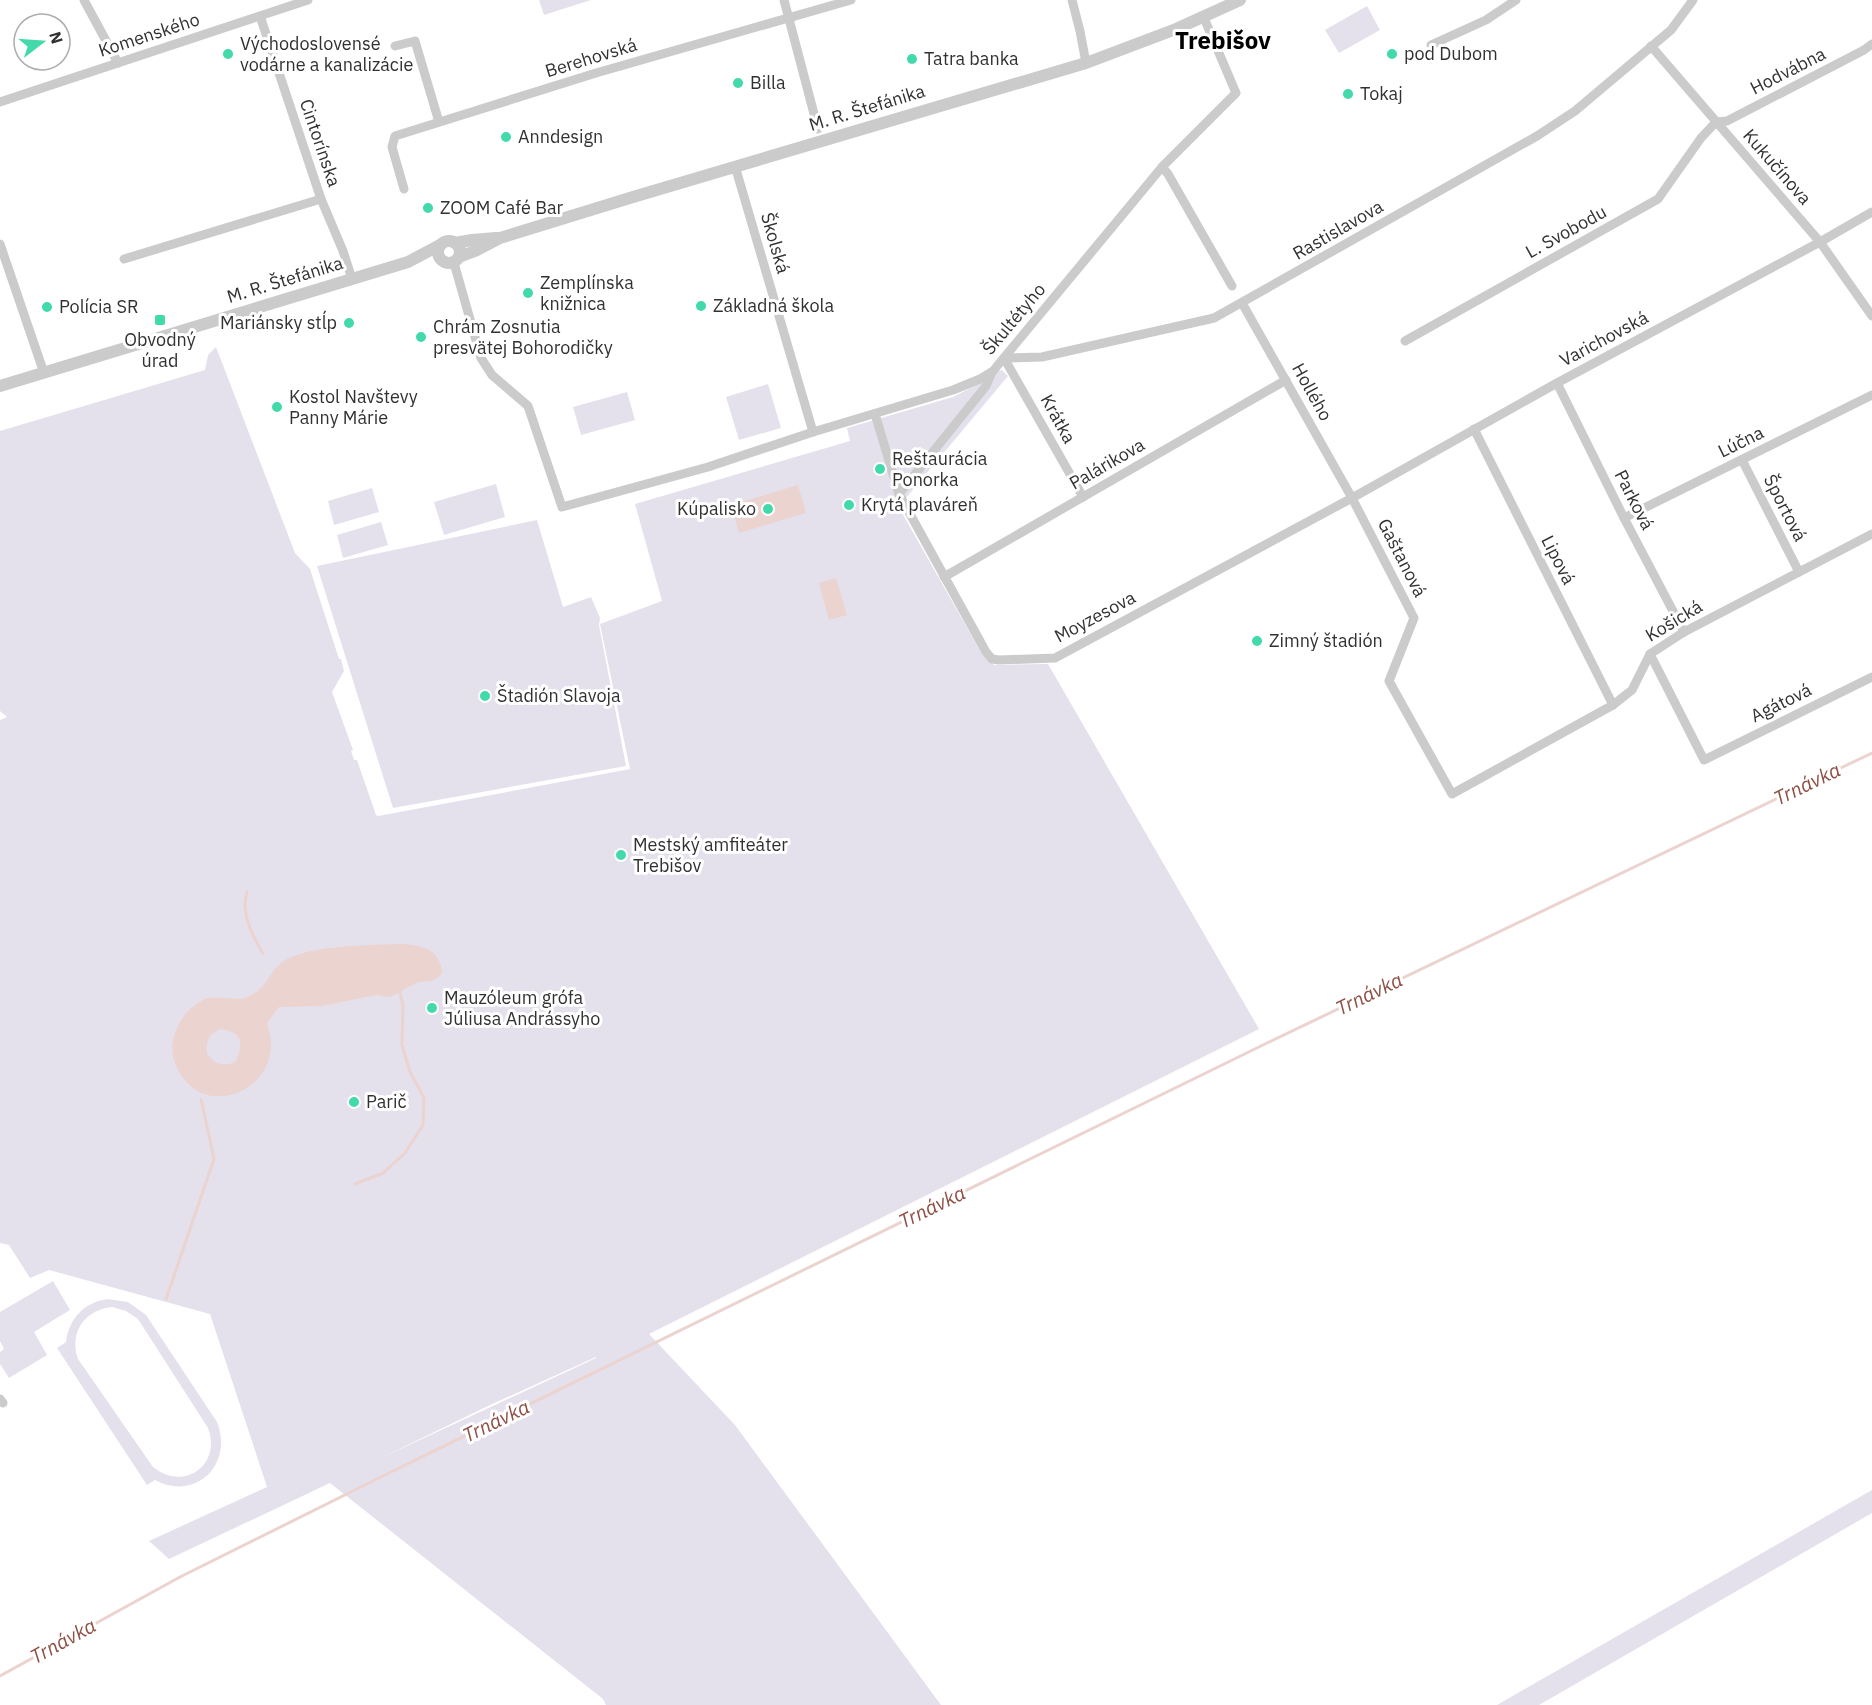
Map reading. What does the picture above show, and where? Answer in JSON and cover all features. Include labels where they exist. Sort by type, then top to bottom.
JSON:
[{"type":"street","points":[[84,0],[118,63]]},
{"type":"street","name":"Komenského","points":[[0,102],[308,0]]},
{"type":"street","points":[[784,0],[818,129]]},
{"type":"street","name":"Berehovská","points":[[404,189],[392,147],[395,136],[596,73],[851,0]]},
{"type":"street","points":[[1071,0],[1080,30],[1086,63]]},
{"type":"street","name":"M. R. Štefánika","points":[[408,262],[453,261],[500,238],[1086,63],[1204,18],[1240,0]]},
{"type":"street","points":[[1431,45],[1486,20],[1516,0]]},
{"type":"street","name":"Rastislavova","points":[[1004,358],[1042,357],[1214,318],[1537,136],[1575,111],[1671,30],[1693,0]]},
{"type":"street","name":"Cintorínska","points":[[260,16],[321,198],[352,279]]},
{"type":"street","name":"Škultétyho","points":[[453,261],[481,358],[492,375],[528,406],[562,507],[708,467],[813,432],[953,390],[993,371],[1162,167],[1236,93],[1204,18]]},
{"type":"street","points":[[395,46],[415,41],[439,122]]},
{"type":"street","name":"Hodvábna","points":[[1716,122],[1727,121],[1872,44]]},
{"type":"street","name":"Kukučínova","points":[[1651,46],[1820,242],[1872,316]]},
{"type":"street","name":"L. Svobodu","points":[[1405,342],[1658,199],[1701,138],[1716,122]]},
{"type":"street","name":"Školská","points":[[735,166],[813,432]]},
{"type":"street","points":[[1162,167],[1232,286]]},
{"type":"street","points":[[124,259],[321,198]]},
{"type":"street","name":"Varichovská","points":[[1352,498],[1557,383],[1872,212]]},
{"type":"street","name":"M. R. Štefánika","points":[[455,243],[500,238]]},
{"type":"street","points":[[447,241],[455,243],[460,249],[453,261],[440,259],[437,254],[440,245],[447,241]]},
{"type":"street","points":[[0,244],[44,373]]},
{"type":"street","name":"M. R. Štefánika","points":[[0,386],[408,262],[440,245]]},
{"type":"street","name":"Hollého","points":[[1242,303],[1352,498]]},
{"type":"street","name":"Krátka","points":[[1004,358],[1083,497]]},
{"type":"street","points":[[899,494],[986,386],[993,371]]},
{"type":"street","name":"Palárikova","points":[[945,577],[1286,380]]},
{"type":"street","name":"Parková","points":[[1557,383],[1684,632]]},
{"type":"street","name":"Lúčna","points":[[1624,518],[1872,395]]},
{"type":"street","name":"Moyzesova","points":[[874,414],[899,494],[987,652],[992,658],[999,660],[1055,658],[1352,498]]},
{"type":"street","name":"Lipová","points":[[1474,429],[1614,705]]},
{"type":"street","name":"Športová","points":[[1742,460],[1799,572]]},
{"type":"street","name":"Gaštanová","points":[[1352,498],[1414,618],[1389,681],[1452,794]]},
{"type":"street","name":"Košická","points":[[1452,794],[1614,705],[1632,690],[1650,654],[1684,632],[1872,534]]},
{"type":"street","name":"Agátová","points":[[1650,654],[1704,760],[1872,676]]},
{"type":"shaded area","points":[[539,0],[591,0],[544,15]]},
{"type":"shaded area","points":[[1367,6],[1380,30],[1339,53],[1325,30]]},
{"type":"shaded area","points":[[216,347],[295,553],[310,569],[344,671],[332,692],[353,750],[351,751],[354,760],[357,760],[378,816],[630,769],[600,624],[662,601],[635,504],[850,441],[847,428],[953,397],[982,382],[997,371],[1002,370],[1008,376],[906,498],[897,504],[983,656],[994,665],[1048,664],[1259,1029],[649,1334],[735,1425],[941,1705],[606,1705],[603,1699],[330,1483],[169,1559],[149,1541],[267,1487],[210,1314],[49,1270],[30,1278],[9,1245],[0,1243],[0,720],[7,717],[0,711],[0,431],[205,370],[208,355]],"holes":[[[596,1358],[381,1458],[488,1406]]]},
{"type":"shaded area","points":[[768,384],[781,428],[739,440],[726,397]]},
{"type":"shaded area","points":[[627,392],[635,420],[581,435],[573,407]]},
{"type":"shaded area","points":[[496,484],[505,517],[444,535],[434,502]]},
{"type":"shaded area","name":"Kúpalisko","points":[[798,485],[806,513],[739,533],[731,505]]},
{"type":"shaded area","points":[[372,488],[379,512],[334,525],[328,501]]},
{"type":"shaded area","name":"Štadión Slavoja","points":[[537,520],[563,607],[591,597],[600,618],[599,625],[626,766],[393,808],[317,566]]},
{"type":"shaded area","points":[[381,522],[388,545],[343,558],[337,535]]},
{"type":"shaded area","points":[[836,578],[847,615],[829,620],[819,583]]},
{"type":"shaded area","points":[[401,944],[422,947],[433,953],[438,958],[442,973],[438,978],[418,982],[390,997],[376,995],[322,1006],[279,1007],[267,1023],[271,1045],[266,1066],[254,1083],[236,1094],[214,1096],[205,1094],[188,1084],[177,1068],[172,1049],[178,1026],[190,1009],[201,1001],[216,997],[240,999],[250,996],[281,963],[305,953],[338,947]],"holes":[[[227,1030],[237,1035],[240,1048],[236,1061],[224,1064],[213,1060],[207,1054],[207,1045],[210,1036],[216,1031]]]},
{"type":"shaded area","points":[[53,1281],[70,1310],[34,1332],[47,1355],[9,1378],[0,1364],[0,1352],[4,1349],[0,1341],[0,1312]]},
{"type":"shaded area","points":[[107,1299],[128,1302],[146,1315],[217,1422],[221,1437],[216,1465],[208,1475],[197,1482],[184,1486],[170,1486],[155,1480],[147,1485],[57,1348],[66,1342],[70,1326],[79,1313],[98,1301]],"holes":[[[112,1307],[126,1311],[138,1319],[208,1428],[211,1441],[210,1453],[205,1463],[197,1471],[188,1475],[177,1477],[165,1474],[153,1467],[78,1359],[76,1340],[81,1324],[102,1309]]]},
{"type":"shaded area","points":[[1872,1490],[1872,1513],[1539,1705],[1497,1705]]},
{"type":"waterway","name":"Trnávka","points":[[0,1676],[180,1577],[389,1473],[1265,1044],[1872,753]]},
{"type":"waterway","points":[[247,892],[246,916],[263,954]]},
{"type":"waterway","points":[[355,1184],[383,1173],[405,1153],[423,1125],[424,1098],[410,1072],[402,1045],[403,1006],[399,988]]},
{"type":"waterway","points":[[166,1299],[214,1159],[201,1099]]},
{"type":"place","name":"Východoslovensé vodárne a kanalizácie","points":[[228,54]]},
{"type":"place","name":"pod Dubom","points":[[1392,54]]},
{"type":"place","name":"Tatra banka","points":[[912,59]]},
{"type":"place","name":"Billa","points":[[738,83]]},
{"type":"place","name":"Tokaj","points":[[1348,94]]},
{"type":"place","name":"Anndesign","points":[[506,137]]},
{"type":"place","name":"ZOOM Café Bar","points":[[428,208]]},
{"type":"place","name":"Zemplínska knižnica","points":[[528,293]]},
{"type":"place","name":"Základná škola","points":[[701,306]]},
{"type":"place","name":"Polícia SR","points":[[47,307]]},
{"type":"place","name":"Obvodný úrad","points":[[160,320]]},
{"type":"place","name":"Mariánsky stĺp","points":[[349,323]]},
{"type":"place","name":"Chrám Zosnutia presvätej Bohorodičky","points":[[421,337]]},
{"type":"place","name":"Kostol Navštevy Panny Márie","points":[[277,407]]},
{"type":"place","name":"Reštaurácia Ponorka","points":[[880,469]]},
{"type":"place","name":"Krytá plaváreň","points":[[849,505]]},
{"type":"place","name":"Kúpalisko","points":[[768,509]]},
{"type":"place","name":"Zimný štadión","points":[[1257,641]]},
{"type":"place","name":"Štadión Slavoja","points":[[485,696]]},
{"type":"place","name":"Mestský amfiteáter Trebišov","points":[[621,855]]},
{"type":"place","name":"Mauzóleum grófa Júliusa Andrássyho","points":[[432,1008]]},
{"type":"place","name":"Parič","points":[[354,1102]]},
{"type":"district","name":"Trebišov","points":[[1223,41]]}]
